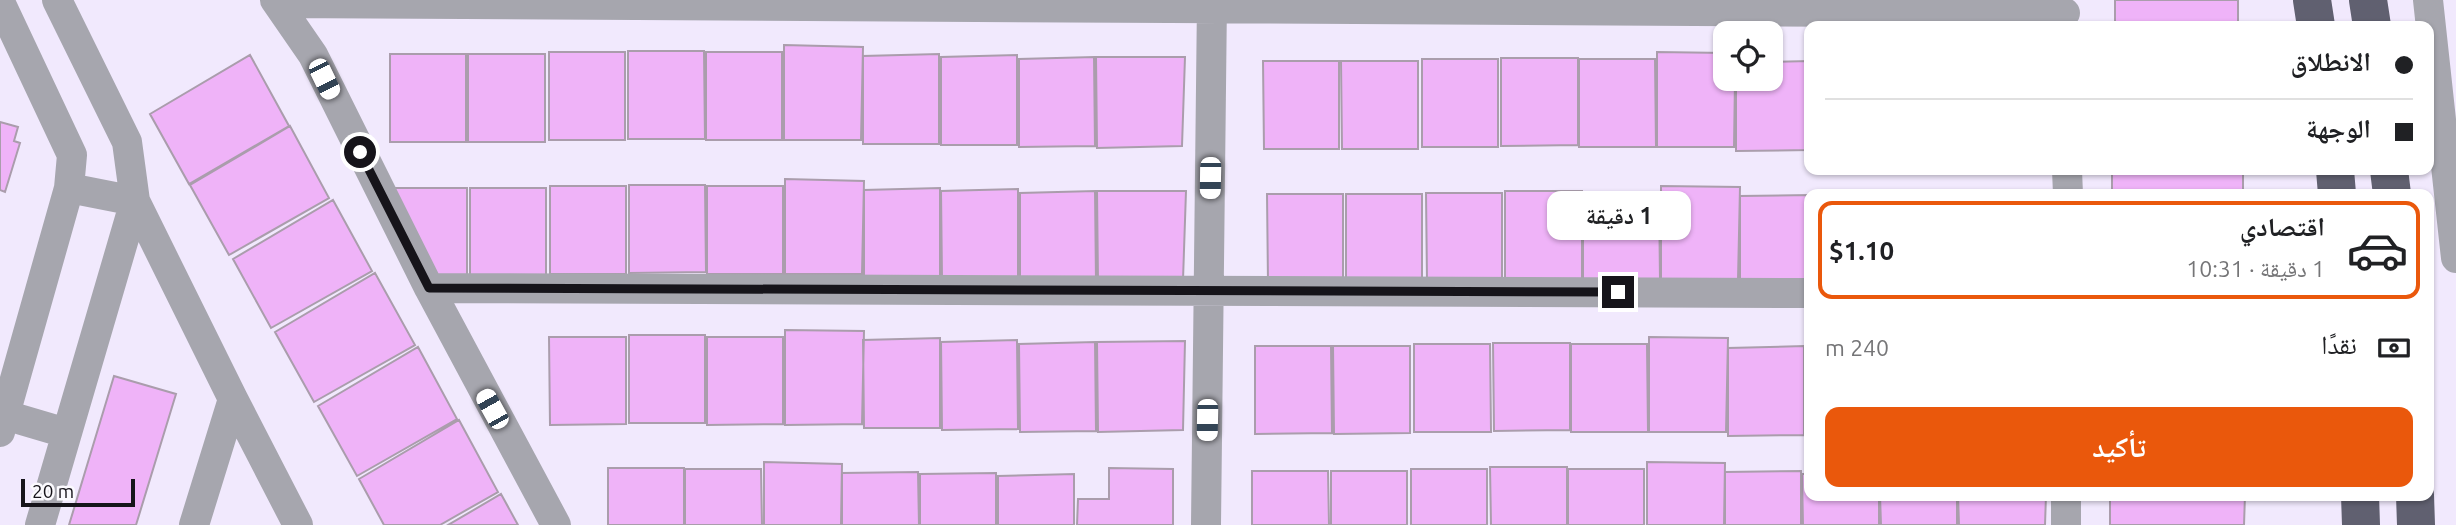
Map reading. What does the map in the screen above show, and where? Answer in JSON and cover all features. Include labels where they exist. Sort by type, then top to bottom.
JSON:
[{"type":"highway","points":[[2312,0],[2315,21]]},
{"type":"highway","points":[[2368,0],[2371,21]]},
{"type":"highway","points":[[2360,501],[2361,525]]},
{"type":"highway","points":[[2415,501],[2416,525]]},
{"type":"street","points":[[57,0],[127,142],[135,201],[298,525]]},
{"type":"street","points":[[2428,0],[2430,21]]},
{"type":"street","points":[[0,2],[72,155],[69,188],[3,424],[66,433]]},
{"type":"street","points":[[277,2],[1212,5],[2065,13]]},
{"type":"street","points":[[277,2],[313,55],[429,288],[555,525]]},
{"type":"street","points":[[1206,525],[1212,5]]},
{"type":"street","points":[[2434,55],[2456,258]]},
{"type":"street","points":[[69,188],[135,201]]},
{"type":"street","points":[[40,525],[135,201]]},
{"type":"street","points":[[429,288],[1804,293]]},
{"type":"street","points":[[194,525],[233,399]]},
{"type":"street","points":[[2066,501],[2066,525]]},
{"type":"building","points":[[2115,0],[2238,0],[2238,21],[2115,21]]},
{"type":"building","points":[[784,45],[863,47],[861,140],[784,140]]},
{"type":"building","points":[[628,51],[704,51],[705,139],[628,139]]},
{"type":"building","points":[[549,52],[625,52],[625,140],[549,140]]},
{"type":"building","points":[[706,52],[782,52],[782,140],[706,140]]},
{"type":"building","points":[[1657,52],[1713,53],[1713,91],[1735,91],[1734,147],[1657,147]]},
{"type":"building","points":[[390,54],[466,54],[466,142],[390,142]]},
{"type":"building","points":[[468,54],[545,54],[545,142],[468,142]]},
{"type":"building","points":[[939,54],[939,144],[863,144],[863,56]]},
{"type":"building","points":[[250,55],[289,126],[189,184],[150,114]]},
{"type":"building","points":[[1017,55],[1017,145],[941,145],[941,57]]},
{"type":"building","points":[[1094,57],[1095,146],[1019,147],[1019,59]]},
{"type":"building","points":[[1096,57],[1185,57],[1182,146],[1097,148]]},
{"type":"building","points":[[1501,58],[1578,58],[1578,145],[1501,146]]},
{"type":"building","points":[[1422,59],[1498,59],[1498,147],[1422,147]]},
{"type":"building","points":[[1579,59],[1655,59],[1656,147],[1579,147]]},
{"type":"building","points":[[1263,61],[1339,61],[1339,149],[1264,149]]},
{"type":"building","points":[[1341,61],[1418,61],[1418,149],[1342,149]]},
{"type":"building","points":[[1804,61],[1804,150],[1736,151],[1736,91],[1783,91],[1783,62]]},
{"type":"building","points":[[0,122],[18,127],[14,141],[20,143],[5,192],[0,190]]},
{"type":"building","points":[[290,126],[329,198],[229,255],[190,185]]},
{"type":"building","points":[[2112,175],[2243,175],[2243,189],[2112,189]]},
{"type":"building","points":[[785,179],[864,181],[862,274],[785,274]]},
{"type":"building","points":[[629,185],[705,185],[706,272],[629,273]]},
{"type":"building","points":[[550,186],[626,186],[626,274],[550,274]]},
{"type":"building","points":[[707,186],[783,186],[783,274],[707,274]]},
{"type":"building","points":[[1661,186],[1740,187],[1738,280],[1661,281]]},
{"type":"building","points":[[391,188],[467,188],[467,276],[435,277]]},
{"type":"building","points":[[470,188],[546,188],[546,276],[470,276]]},
{"type":"building","points":[[940,188],[940,277],[864,278],[864,190]]},
{"type":"building","points":[[1018,189],[1018,279],[942,279],[941,191]]},
{"type":"building","points":[[1095,191],[1096,281],[1020,281],[1020,193]]},
{"type":"building","points":[[1097,191],[1186,191],[1183,280],[1098,282]]},
{"type":"building","points":[[1505,191],[1582,191],[1582,279],[1505,279]]},
{"type":"building","points":[[1426,193],[1502,193],[1502,280],[1427,281]]},
{"type":"building","points":[[1583,193],[1659,193],[1660,280],[1583,281]]},
{"type":"building","points":[[1267,194],[1343,194],[1343,282],[1268,283]]},
{"type":"building","points":[[1346,194],[1422,194],[1422,282],[1346,283]]},
{"type":"building","points":[[1804,195],[1804,284],[1740,284],[1740,196]]},
{"type":"building","points":[[333,200],[372,271],[271,328],[233,259]]},
{"type":"building","points":[[375,273],[415,345],[314,402],[275,332]]},
{"type":"building","points":[[785,330],[864,331],[862,424],[785,425]]},
{"type":"building","points":[[629,335],[705,335],[705,423],[629,423]]},
{"type":"building","points":[[549,337],[626,337],[626,424],[550,425]]},
{"type":"building","points":[[707,337],[783,337],[783,424],[707,425]]},
{"type":"building","points":[[1649,337],[1728,338],[1726,432],[1649,432]]},
{"type":"building","points":[[940,338],[940,428],[864,428],[863,340]]},
{"type":"building","points":[[1017,340],[1018,429],[942,430],[941,342]]},
{"type":"building","points":[[1185,341],[1183,430],[1098,432],[1097,342]]},
{"type":"building","points":[[1095,342],[1096,431],[1020,432],[1019,344]]},
{"type":"building","points":[[1493,343],[1570,343],[1570,430],[1494,431]]},
{"type":"building","points":[[1414,344],[1490,344],[1491,432],[1414,432]]},
{"type":"building","points":[[1571,344],[1647,344],[1648,432],[1571,432]]},
{"type":"building","points":[[1255,346],[1331,346],[1332,433],[1255,434]]},
{"type":"building","points":[[1333,346],[1410,346],[1410,433],[1334,434]]},
{"type":"building","points":[[1804,346],[1804,435],[1728,436],[1728,348]]},
{"type":"building","points":[[418,347],[457,419],[357,476],[318,406]]},
{"type":"building","points":[[114,376],[176,394],[136,525],[69,525]]},
{"type":"building","points":[[459,420],[498,492],[440,525],[384,525],[359,479]]},
{"type":"building","points":[[764,462],[842,464],[841,525],[764,525]]},
{"type":"building","points":[[1647,462],[1725,463],[1724,525],[1647,525]]},
{"type":"building","points":[[1490,467],[1567,467],[1567,525],[1491,525]]},
{"type":"building","points":[[608,468],[684,468],[684,525],[608,525]]},
{"type":"building","points":[[1109,468],[1173,469],[1173,525],[1077,525],[1078,499],[1109,499]]},
{"type":"building","points":[[685,469],[761,469],[762,525],[685,525]]},
{"type":"building","points":[[1411,469],[1487,469],[1487,525],[1411,525]]},
{"type":"building","points":[[1568,469],[1644,469],[1644,525],[1568,525]]},
{"type":"building","points":[[1252,471],[1328,471],[1329,525],[1252,525]]},
{"type":"building","points":[[1331,471],[1407,471],[1407,525],[1331,525]]},
{"type":"building","points":[[1801,471],[1801,525],[1725,525],[1725,472]]},
{"type":"building","points":[[918,472],[919,525],[842,525],[842,473]]},
{"type":"building","points":[[996,473],[996,525],[920,525],[920,474]]},
{"type":"building","points":[[1074,474],[1074,525],[998,525],[998,476]]},
{"type":"building","points":[[1802,474],[1804,501],[1879,501],[1879,525],[1803,525]]},
{"type":"building","points":[[501,494],[518,525],[448,525]]},
{"type":"building","points":[[1880,501],[1957,501],[1957,525],[1881,525]]},
{"type":"building","points":[[1958,501],[2046,501],[2045,525],[1959,525]]},
{"type":"building","points":[[2110,501],[2245,501],[2244,525],[2110,525]]},
{"type":"route","points":[[360,152],[429,288],[1618,292]]}]
